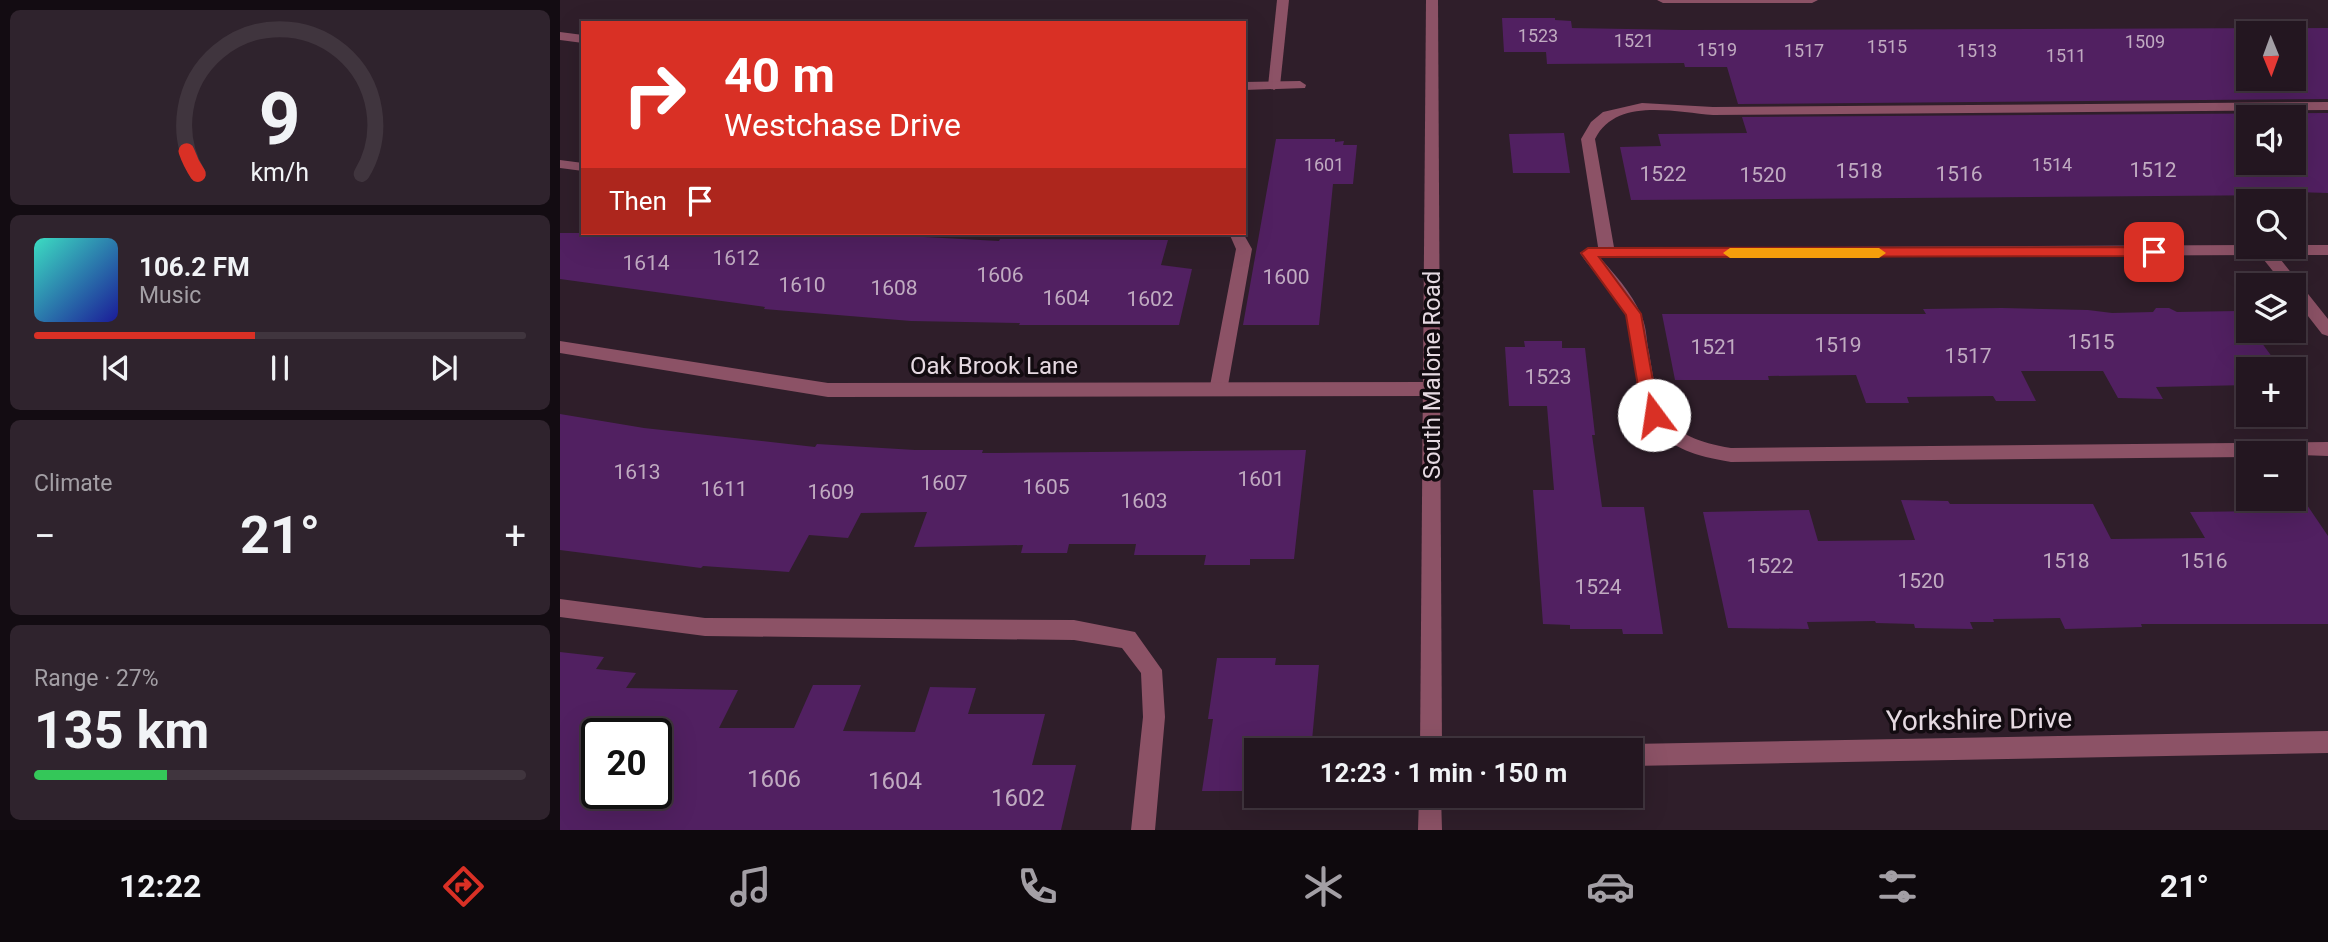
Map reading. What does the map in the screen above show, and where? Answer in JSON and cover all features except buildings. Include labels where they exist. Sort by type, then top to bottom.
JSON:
[{"type":"street","points":[[1274,86],[1283,0]]},
{"type":"street","name":"South Malone Road","points":[[1431,738],[1432,0]]},
{"type":"street","points":[[1663,0],[1812,0]]},
{"type":"street","points":[[560,36],[581,38]]},
{"type":"street","points":[[1246,86],[1300,85]]},
{"type":"street","points":[[1607,253],[1588,139],[1591,129],[1600,120],[1627,108],[1713,111],[2328,106]]},
{"type":"street","points":[[560,164],[581,167]]},
{"type":"street","points":[[1218,391],[1244,248],[1237,235]]},
{"type":"street","points":[[2306,250],[2328,250]]},
{"type":"street","points":[[2236,251],[1588,253],[1633,314],[1648,398],[1654,415],[1666,431],[1685,445],[1707,453],[1731,456],[2328,449]]},
{"type":"street","points":[[2271,259],[2283,273]]},
{"type":"street","points":[[2306,302],[2328,330]]},
{"type":"street","name":"Oak Brook Lane","points":[[560,347],[828,390],[1218,391],[1431,388]]},
{"type":"street","points":[[560,608],[705,627],[1074,631],[1128,639],[1151,670],[1154,717],[1143,830]]},
{"type":"street","name":"Yorkshire Drive","points":[[1643,755],[2328,742]]},
{"type":"street","points":[[1430,808],[1430,830]]},
{"type":"slow traffic","points":[[1730,253],[1879,253]]},
{"type":"route","points":[[1654,415],[1648,398],[1633,314],[1588,253],[2154,252]]}]
